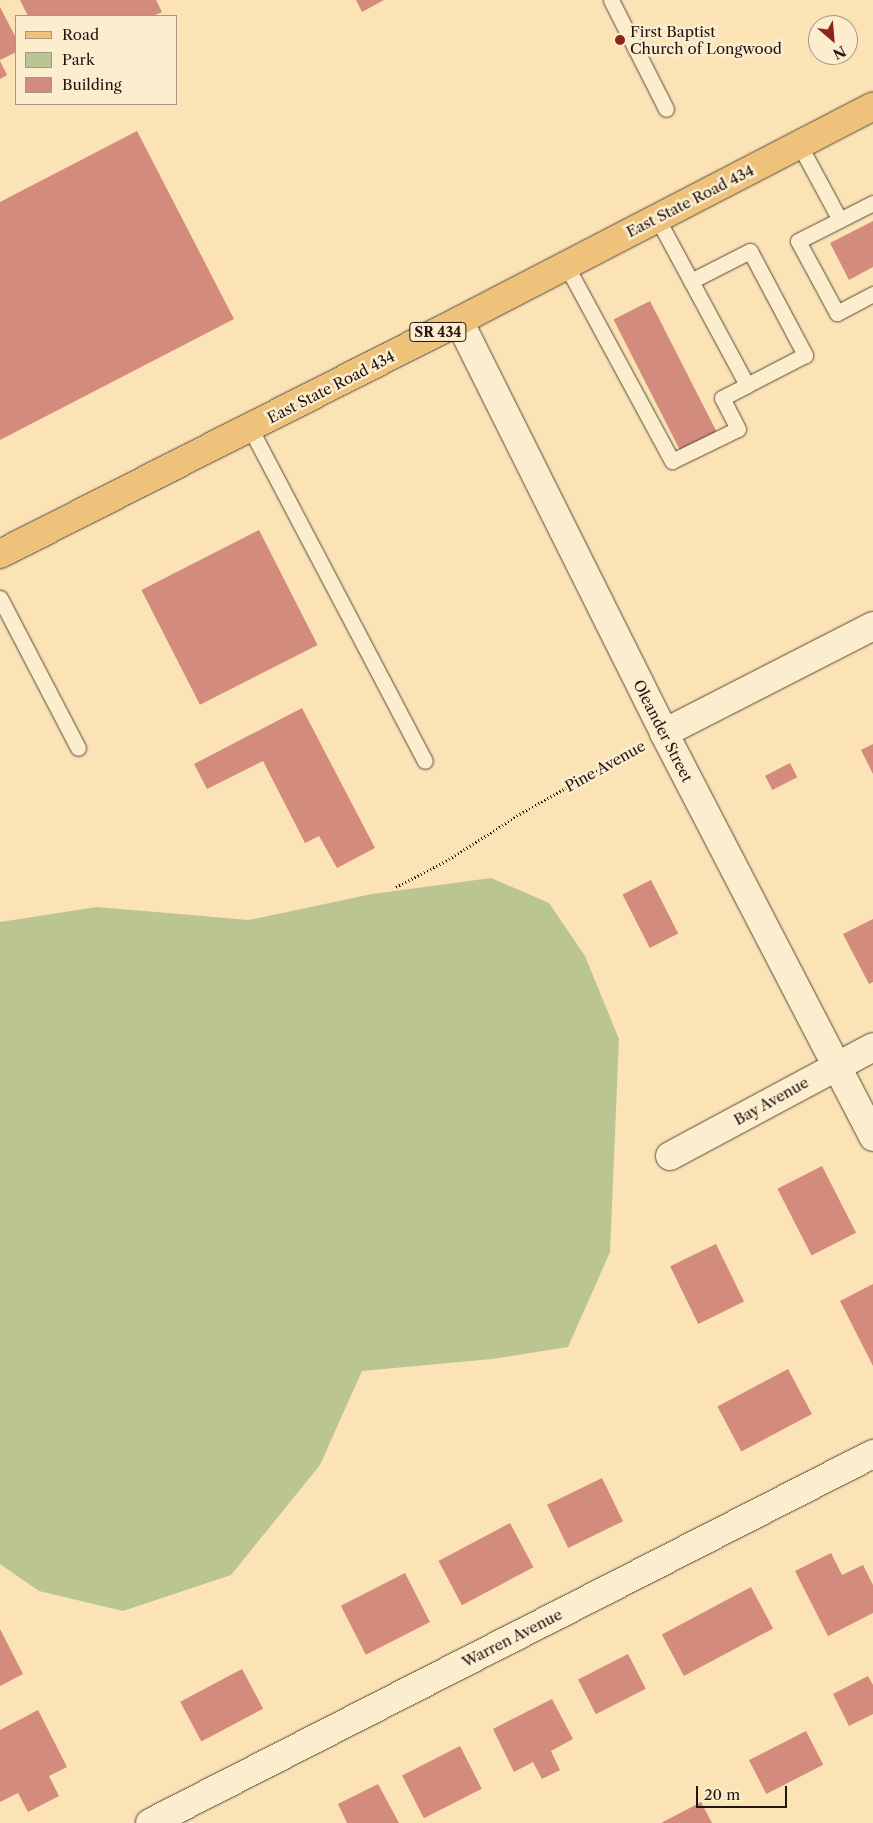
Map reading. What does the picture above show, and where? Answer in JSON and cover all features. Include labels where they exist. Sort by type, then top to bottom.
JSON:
[{"type":"main road","name":"East State Road 434","points":[[0,554],[459,321],[873,106]]},
{"type":"street","name":"Oleander Street","points":[[459,321],[664,733],[873,1137]]},
{"type":"street","name":"Pine Avenue","points":[[664,733],[873,626]]},
{"type":"street","name":"Bay Avenue","points":[[670,1156],[873,1047]]},
{"type":"street","name":"Warren Avenue","points":[[153,1822],[873,1454]]},
{"type":"lane","points":[[611,0],[666,109]]},
{"type":"lane","points":[[800,144],[840,220]]},
{"type":"lane","points":[[873,203],[798,241],[837,313],[873,294]]},
{"type":"lane","points":[[657,218],[747,385]]},
{"type":"lane","points":[[566,266],[672,461],[738,429],[722,398],[805,355],[750,251],[691,282]]},
{"type":"lane","points":[[250,428],[425,761]]},
{"type":"lane","points":[[0,598],[78,748]]},
{"type":"path","name":"Pine Avenue","points":[[396,887],[446,861],[523,812],[664,733]]},
{"type":"green space","points":[[491,878],[549,903],[585,956],[619,1039],[610,1252],[568,1347],[492,1359],[362,1371],[320,1465],[231,1575],[123,1611],[39,1591],[0,1564],[0,922],[97,907],[249,920],[372,894]]},
{"type":"building","points":[[20,0],[156,0],[162,12],[155,15],[28,15]]},
{"type":"building","points":[[356,0],[384,0],[362,12]]},
{"type":"building","points":[[0,7],[15,36],[15,52],[0,60]]},
{"type":"building","points":[[0,61],[7,75],[0,79]]},
{"type":"building","points":[[137,131],[234,319],[0,440],[0,202]]},
{"type":"building","points":[[873,221],[873,267],[849,280],[830,243]]},
{"type":"building","points":[[650,301],[717,432],[680,451],[613,320]]},
{"type":"building","points":[[259,530],[318,645],[200,705],[141,590]]},
{"type":"building","points":[[302,708],[375,848],[337,868],[319,836],[305,843],[263,761],[207,789],[194,764]]},
{"type":"building","points":[[873,744],[873,774],[861,750]]},
{"type":"building","points":[[790,763],[797,777],[772,790],[765,776]]},
{"type":"building","points":[[651,880],[678,933],[650,948],[622,895]]},
{"type":"building","points":[[873,919],[873,982],[869,984],[843,934]]},
{"type":"building","points":[[822,1166],[856,1233],[811,1256],[777,1189]]},
{"type":"building","points":[[716,1244],[744,1302],[698,1324],[670,1266]]},
{"type":"building","points":[[873,1284],[873,1366],[840,1301]]},
{"type":"building","points":[[788,1369],[812,1414],[741,1452],[717,1407]]},
{"type":"building","points":[[602,1478],[623,1521],[568,1548],[547,1505]]},
{"type":"building","points":[[510,1523],[533,1567],[462,1605],[438,1561]]},
{"type":"building","points":[[831,1553],[842,1575],[863,1565],[873,1585],[873,1613],[828,1636],[795,1571]]},
{"type":"building","points":[[405,1573],[430,1622],[366,1655],[341,1606]]},
{"type":"building","points":[[751,1587],[773,1628],[684,1676],[662,1634]]},
{"type":"building","points":[[0,1629],[23,1674],[0,1686]]},
{"type":"building","points":[[628,1654],[646,1689],[596,1714],[578,1679]]},
{"type":"building","points":[[242,1669],[263,1709],[201,1742],[180,1702]]},
{"type":"building","points":[[868,1676],[873,1685],[873,1714],[849,1726],[833,1694]]},
{"type":"building","points":[[552,1699],[573,1739],[551,1751],[560,1770],[542,1779],[533,1762],[514,1772],[493,1729]]},
{"type":"building","points":[[38,1710],[67,1767],[49,1776],[59,1796],[28,1812],[18,1793],[0,1802],[0,1730]]},
{"type":"building","points":[[806,1731],[823,1765],[766,1794],[749,1760]]},
{"type":"building","points":[[460,1746],[482,1789],[424,1818],[402,1776]]},
{"type":"building","points":[[378,1784],[399,1823],[347,1823],[338,1804]]},
{"type":"building","points":[[701,1802],[712,1823],[661,1823]]},
{"type":"place","name":"First Baptist Church of Longwood","points":[[620,40]]}]
